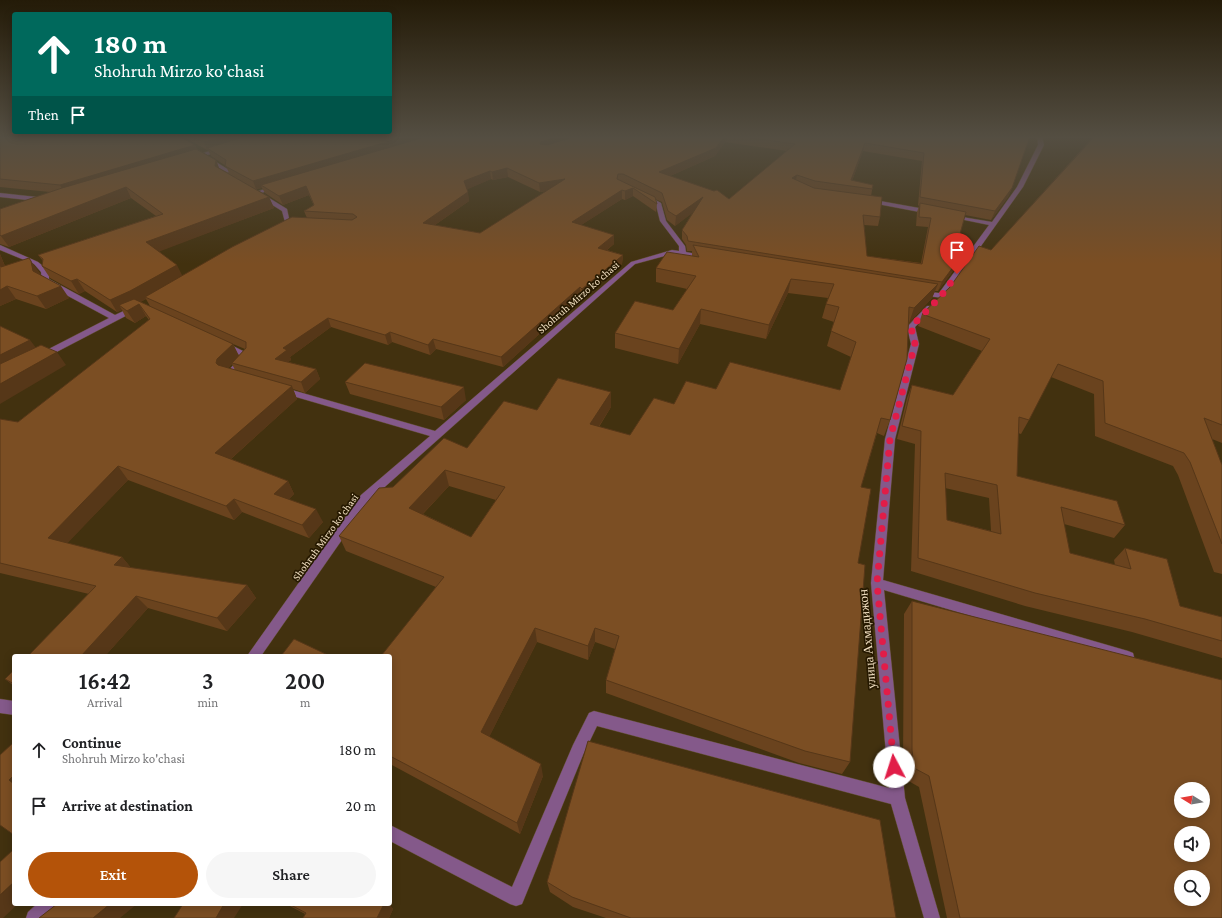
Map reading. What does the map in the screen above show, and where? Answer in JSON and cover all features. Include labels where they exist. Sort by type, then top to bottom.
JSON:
[{"type":"street","points":[[230,179],[236,183]]},
{"type":"street","points":[[910,291],[941,296],[1020,187],[1024,179]]},
{"type":"street","points":[[256,193],[286,184]]},
{"type":"street","points":[[249,191],[256,193],[285,210],[288,223]]},
{"type":"street","points":[[642,194],[659,204],[663,221],[682,246],[683,254]]},
{"type":"street","points":[[0,195],[49,200],[35,205]]},
{"type":"street","points":[[864,200],[939,213]]},
{"type":"street","points":[[946,215],[993,224]]},
{"type":"street","points":[[0,247],[36,263],[45,271],[45,280],[115,318]]},
{"type":"street","name":"Shohruh Mirzo ko'chasi","points":[[254,654],[365,498],[633,263],[672,252],[716,259]]},
{"type":"street","name":"улица Ахмадижон","points":[[932,918],[898,798],[877,583],[890,439],[915,344],[911,327],[941,296]]},
{"type":"street","points":[[34,361],[115,318],[141,307]]},
{"type":"street","points":[[219,342],[247,355],[228,375],[242,379]]},
{"type":"street","points":[[270,387],[438,435]]},
{"type":"street","points":[[877,583],[1138,660]]},
{"type":"street","points":[[0,706],[12,708]]},
{"type":"street","points":[[392,834],[516,898],[578,750],[594,718],[898,798]]},
{"type":"street","points":[[34,918],[48,906]]},
{"type":"building","points":[[0,179],[81,179],[60,185]]},
{"type":"building","points":[[93,179],[237,179],[269,197],[146,242],[177,265],[130,291],[110,300],[77,279],[71,281],[42,266],[43,259],[38,255],[163,214],[126,187],[1,236],[0,235],[0,209]]},
{"type":"building","points":[[249,179],[260,179],[253,181]]},
{"type":"building","points":[[282,179],[470,179],[464,181],[468,192],[423,223],[480,233],[565,179],[539,183],[530,179],[617,179],[655,197],[657,204],[633,188],[625,191],[622,190],[572,222],[614,235],[598,248],[623,255],[582,289],[580,287],[501,357],[433,339],[428,345],[390,332],[385,335],[328,318],[283,348],[287,350],[275,359],[316,369],[301,382],[232,363],[246,348],[246,342],[145,297],[232,247],[292,217],[352,220],[357,217],[353,214],[304,211],[314,205],[306,186],[279,196],[261,185]]},
{"type":"building","points":[[633,179],[679,179],[714,191],[717,190],[729,199],[753,179],[794,179],[814,188],[882,197],[880,217],[863,215],[867,256],[922,264],[931,218],[919,217],[920,203],[966,212],[957,245],[968,247],[942,282],[688,241],[687,236],[682,230],[703,197],[676,216],[668,211],[662,193]]},
{"type":"building","points":[[809,179],[851,179],[851,180],[873,185],[872,189]]},
{"type":"building","points":[[922,179],[1015,179],[1012,188],[995,211],[920,197]]},
{"type":"building","points":[[1056,179],[1222,179],[1222,425],[1204,418],[1222,465],[1222,544],[1190,462],[1184,453],[1105,423],[1103,381],[1058,364],[1029,420],[1019,417],[1017,476],[1117,501],[1125,525],[1061,507],[1070,553],[1131,569],[1125,548],[1167,559],[1180,606],[1222,617],[1222,641],[1145,619],[1035,593],[918,558],[921,431],[902,426],[912,385],[953,395],[990,339],[922,314],[950,287],[979,246],[991,250]],"holes":[[[945,473],[997,485],[1001,534],[947,520]]]},
{"type":"building","points":[[693,245],[938,284],[914,308],[909,307],[907,359],[890,420],[881,418],[861,487],[871,489],[858,563],[865,565],[850,762],[805,751],[606,680],[619,636],[595,628],[588,646],[535,628],[481,732],[541,764],[517,823],[392,757],[392,654],[383,654],[444,577],[339,536],[379,488],[393,487],[444,438],[467,448],[504,401],[537,410],[558,378],[611,392],[590,424],[630,435],[654,398],[674,404],[686,381],[716,389],[730,362],[840,390],[856,342],[831,331],[839,307],[826,304],[834,284],[791,279],[769,325],[701,309],[679,349],[615,333],[635,301],[673,310],[696,276],[656,268],[667,252],[699,257]],"holes":[[[445,470],[505,487],[471,537],[409,508]]]},
{"type":"building","points":[[29,258],[33,271],[61,286],[37,296],[7,286],[0,290],[0,264],[1,267]]},
{"type":"building","points":[[134,299],[233,344],[217,359],[216,363],[218,365],[292,386],[215,453],[288,481],[274,494],[316,509],[302,525],[234,499],[226,506],[118,466],[48,538],[122,557],[114,565],[247,585],[217,618],[136,596],[83,654],[30,654],[96,586],[0,563],[0,419],[18,422],[150,319],[139,304],[127,311],[119,305]]},
{"type":"building","points":[[0,326],[30,340],[0,355]]},
{"type":"building","points":[[41,345],[57,352],[0,384],[0,364]]},
{"type":"building","points":[[365,363],[464,387],[441,407],[345,382]]},
{"type":"building","points":[[912,601],[1222,680],[1222,918],[960,918],[929,776],[914,768],[912,750]]},
{"type":"building","points":[[294,639],[326,654],[283,654]]},
{"type":"building","points":[[12,672],[12,683],[5,679]]},
{"type":"building","points":[[588,741],[880,820],[896,918],[631,918],[572,897],[547,882]]},
{"type":"building","points":[[12,744],[12,777],[9,780],[12,782],[12,834],[0,825],[0,755]]},
{"type":"building","points":[[12,851],[12,884],[0,895],[0,862]]},
{"type":"building","points":[[54,906],[108,906],[93,918],[39,918]]},
{"type":"building","points":[[182,906],[223,906],[216,918],[174,918]]},
{"type":"building","points":[[293,906],[383,906],[377,918],[303,918],[306,913]]},
{"type":"route","points":[[894,767],[877,583],[890,439],[915,344],[911,327],[941,296],[957,274]]}]
